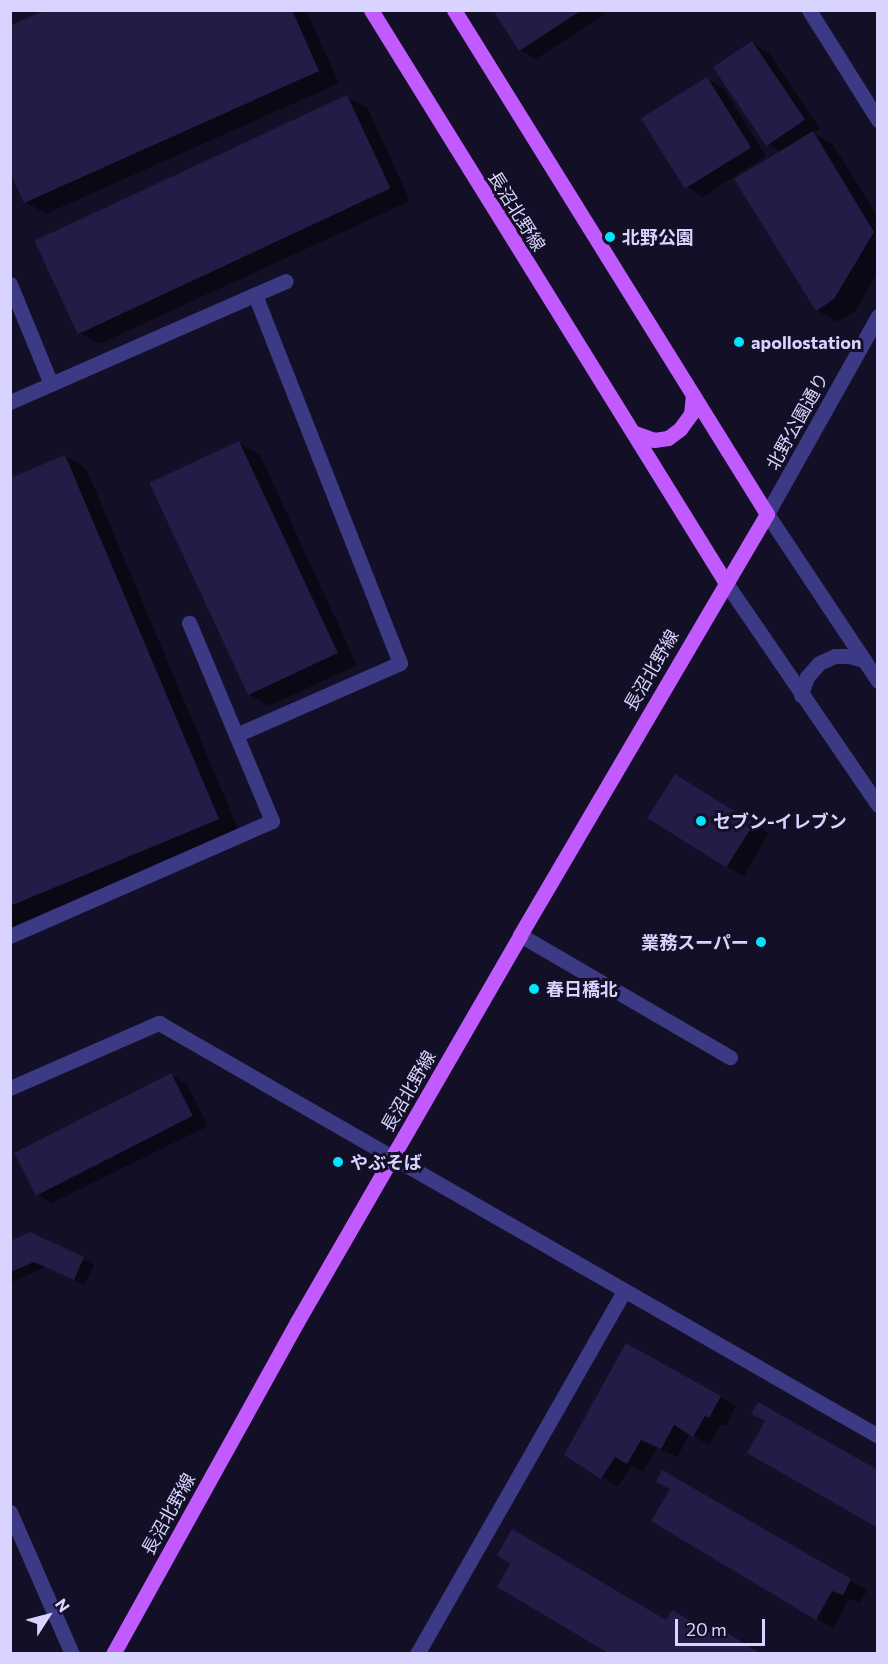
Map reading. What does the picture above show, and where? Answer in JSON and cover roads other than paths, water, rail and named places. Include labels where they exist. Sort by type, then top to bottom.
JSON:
[{"type":"main road","name":"長沼北野線","points":[[371,10],[726,584]]},
{"type":"main road","points":[[454,10],[767,513]]},
{"type":"main road","points":[[634,433],[654,440],[668,438],[680,429],[691,414],[693,395]]},
{"type":"main road","name":"長沼北野線","points":[[113,1653],[297,1322],[767,513]]},
{"type":"street","points":[[809,10],[878,120]]},
{"type":"street","points":[[10,402],[286,281]]},
{"type":"street","points":[[10,284],[51,384]]},
{"type":"street","points":[[236,735],[400,663],[255,294]]},
{"type":"street","name":"北野公園通り","points":[[767,513],[878,316]]},
{"type":"street","points":[[767,513],[878,681]]},
{"type":"street","points":[[726,584],[878,805]]},
{"type":"street","points":[[10,936],[272,821],[189,623]]},
{"type":"street","points":[[801,695],[807,677],[819,663],[835,656],[849,656],[864,660]]},
{"type":"street","points":[[520,935],[730,1057]]},
{"type":"street","points":[[10,1088],[159,1023],[878,1436]]},
{"type":"street","points":[[417,1653],[624,1291]]},
{"type":"street","points":[[10,1512],[72,1653]]},
{"type":"place","name":"北野公園","points":[[610,237]]},
{"type":"place","name":"apollostation","points":[[739,342]]},
{"type":"place","name":"セブン-イレブン","points":[[701,821]]},
{"type":"place","name":"業務スーパー","points":[[761,942]]},
{"type":"place","name":"春日橋北","points":[[534,989]]},
{"type":"place","name":"やぶそば","points":[[338,1162]]}]
